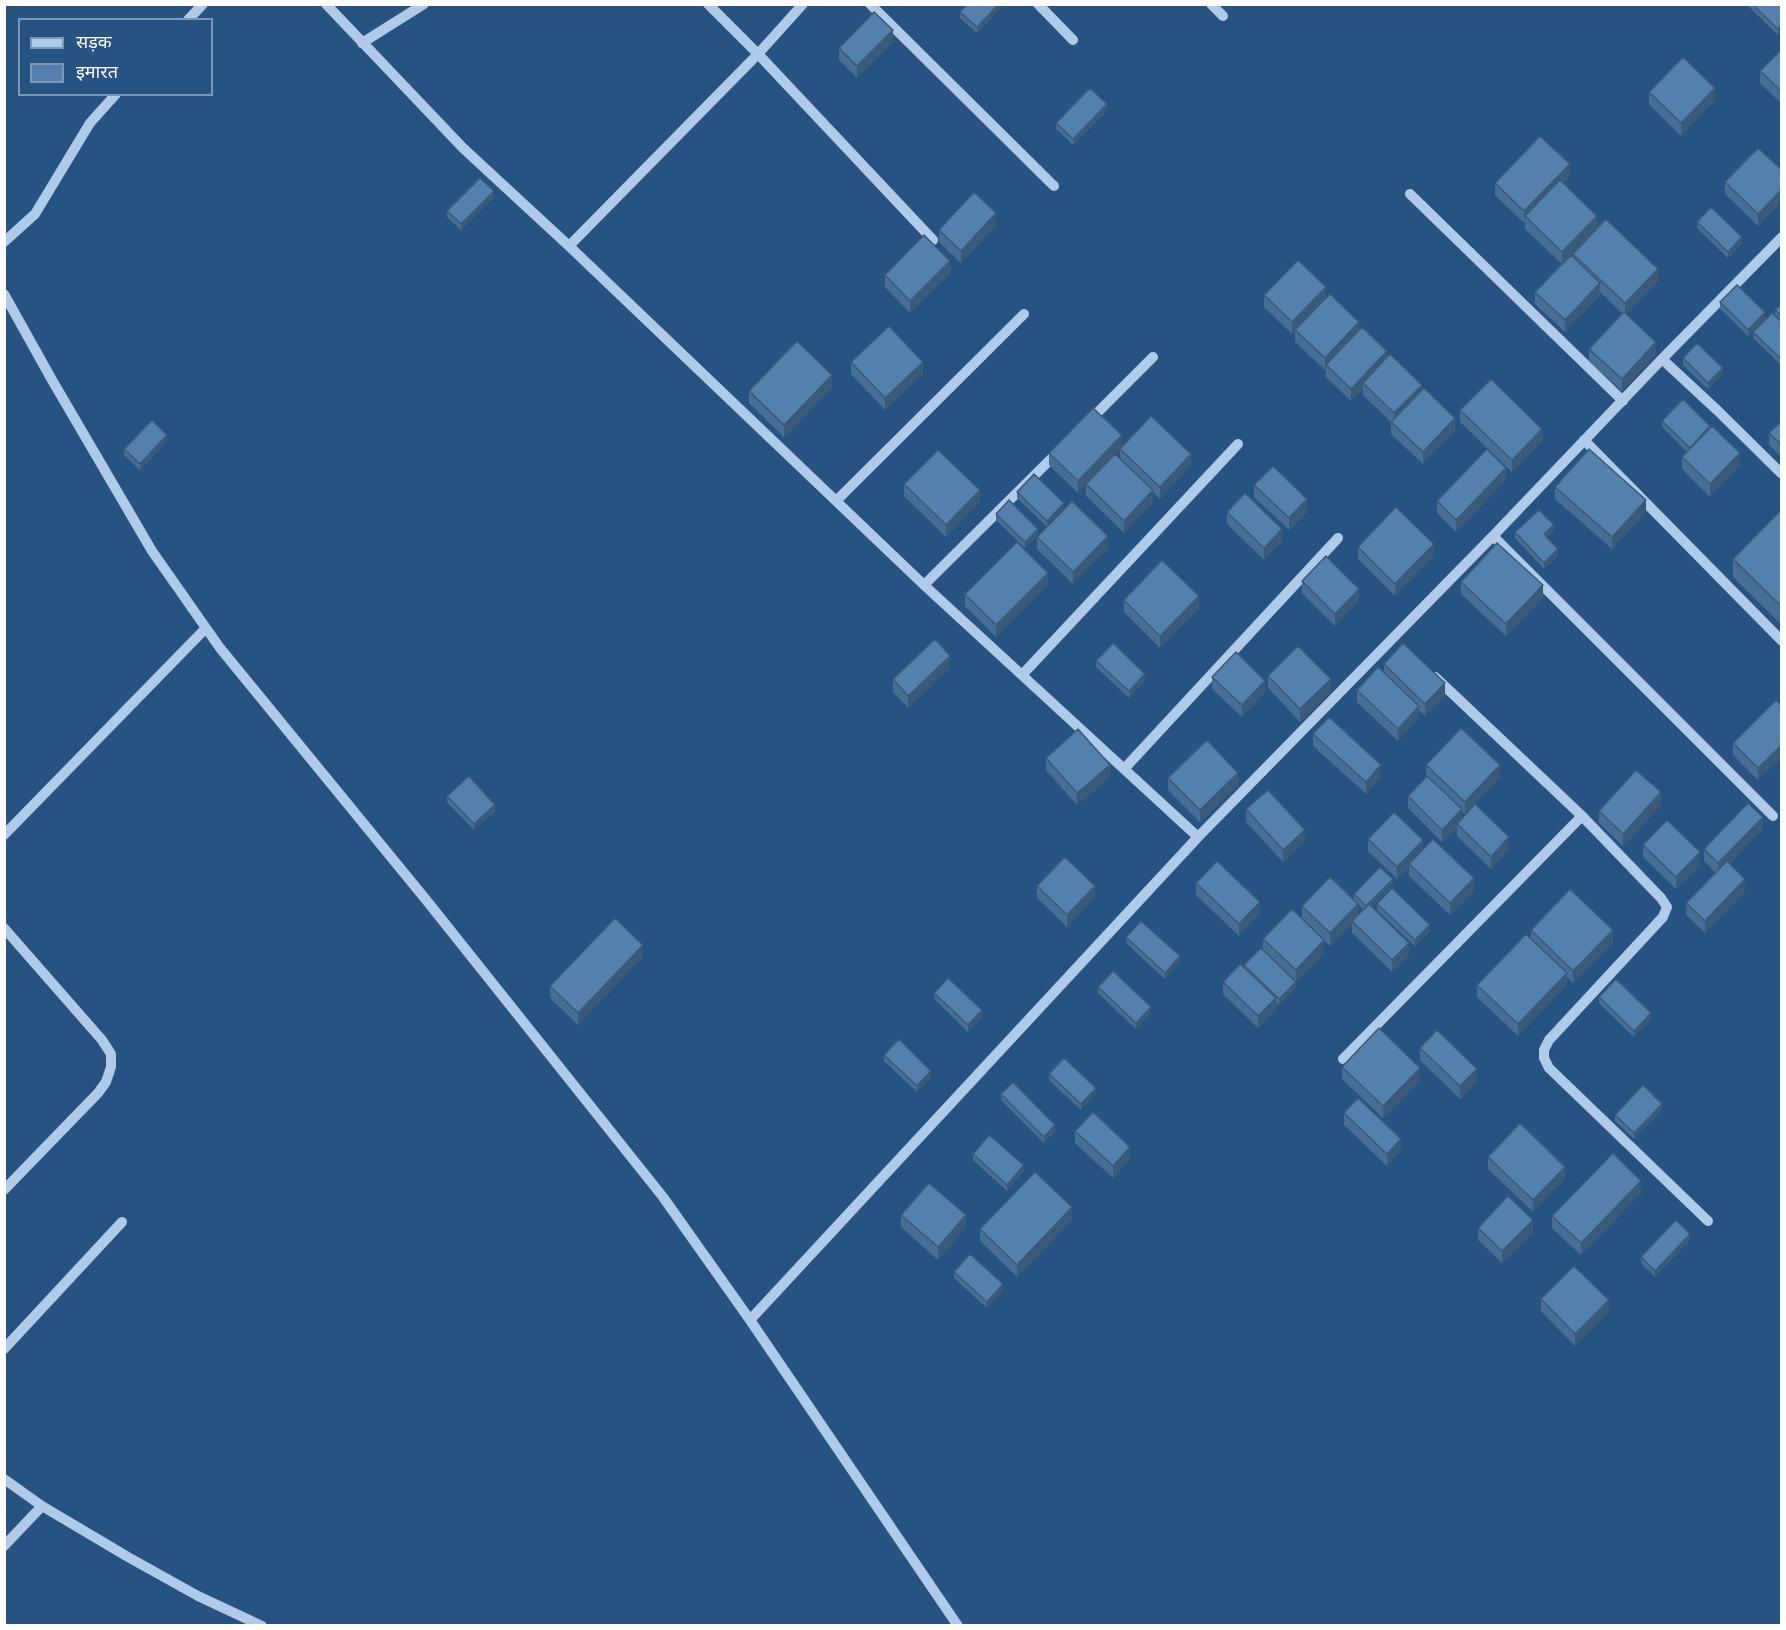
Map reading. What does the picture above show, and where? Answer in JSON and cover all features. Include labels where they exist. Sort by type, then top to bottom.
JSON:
[{"type":"street","points":[[190,18],[203,4]]},
{"type":"street","points":[[326,4],[463,148],[569,246],[924,585],[1198,837]]},
{"type":"street","points":[[362,43],[424,4]]},
{"type":"street","points":[[708,4],[933,240]]},
{"type":"street","points":[[569,246],[758,54],[803,4]]},
{"type":"street","points":[[870,4],[1054,186]]},
{"type":"street","points":[[1038,4],[1073,40]]},
{"type":"street","points":[[1211,4],[1223,16]]},
{"type":"street","points":[[4,242],[35,214],[90,123],[114,96]]},
{"type":"street","points":[[1410,194],[1623,400]]},
{"type":"street","points":[[750,1320],[1198,837],[1782,237]]},
{"type":"street","points":[[4,294],[152,550],[220,648],[427,901],[663,1197],[750,1320],[958,1626]]},
{"type":"street","points":[[836,501],[1024,314]]},
{"type":"street","points":[[1077,433],[1153,357]]},
{"type":"street","points":[[1662,358],[1782,474]]},
{"type":"street","points":[[1584,440],[1782,641]]},
{"type":"street","points":[[924,585],[1068,441]]},
{"type":"street","points":[[1022,675],[1238,444]]},
{"type":"street","points":[[1493,536],[1773,816]]},
{"type":"street","points":[[1124,769],[1338,538]]},
{"type":"street","points":[[4,835],[206,628]]},
{"type":"street","points":[[1393,637],[1402,645]]},
{"type":"street","points":[[1428,670],[1582,816],[1667,907],[1664,917],[1549,1040],[1544,1050],[1544,1059],[1549,1068],[1708,1221]]},
{"type":"street","points":[[1343,1059],[1582,816]]},
{"type":"street","points":[[4,928],[102,1040],[111,1054],[111,1067],[106,1082],[98,1093],[4,1190]]},
{"type":"street","points":[[4,1349],[122,1222]]},
{"type":"street","points":[[4,1479],[42,1506],[128,1557],[198,1596],[262,1626]]},
{"type":"street","points":[[4,1546],[42,1506]]},
{"type":"building","points":[[967,4],[999,4],[977,27],[960,12]]},
{"type":"building","points":[[1752,4],[1782,4],[1782,25],[1778,29]]},
{"type":"building","points":[[874,12],[893,30],[857,66],[839,48]]},
{"type":"building","points":[[1782,49],[1782,92],[1760,71]]},
{"type":"building","points":[[1683,57],[1715,88],[1681,123],[1649,92]]},
{"type":"building","points":[[1090,88],[1107,104],[1073,139],[1056,123]]},
{"type":"building","points":[[1540,136],[1570,164],[1524,211],[1495,183]]},
{"type":"building","points":[[1758,148],[1782,170],[1782,189],[1758,214],[1725,182]]},
{"type":"building","points":[[480,178],[494,191],[461,224],[447,211]]},
{"type":"building","points":[[1560,180],[1597,216],[1562,252],[1525,216]]},
{"type":"building","points":[[974,192],[996,213],[961,251],[939,230]]},
{"type":"building","points":[[1711,207],[1742,237],[1728,252],[1697,222]]},
{"type":"building","points":[[1606,219],[1658,269],[1625,303],[1573,254]]},
{"type":"building","points":[[924,235],[950,261],[910,301],[885,275]]},
{"type":"building","points":[[1571,255],[1600,283],[1565,320],[1535,292]]},
{"type":"building","points":[[1298,260],[1326,287],[1292,322],[1264,295]]},
{"type":"building","points":[[1737,285],[1765,312],[1748,330],[1720,302]]},
{"type":"building","points":[[1330,294],[1359,322],[1325,358],[1295,330]]},
{"type":"building","points":[[1782,303],[1782,316],[1775,310]]},
{"type":"building","points":[[1624,312],[1656,342],[1622,379],[1589,349]]},
{"type":"building","points":[[1772,313],[1782,322],[1782,360],[1753,332]]},
{"type":"building","points":[[889,326],[923,362],[885,398],[851,362]]},
{"type":"building","points":[[1362,327],[1387,351],[1351,389],[1326,365]]},
{"type":"building","points":[[797,341],[832,375],[784,425],[749,391]]},
{"type":"building","points":[[1697,343],[1723,368],[1708,383],[1683,358]]},
{"type":"building","points":[[1390,354],[1422,385],[1394,413],[1363,383]]},
{"type":"building","points":[[1491,379],[1542,429],[1512,460],[1460,410]]},
{"type":"building","points":[[1424,388],[1455,418],[1423,452],[1391,422]]},
{"type":"building","points":[[1683,399],[1710,426],[1690,448],[1662,421]]},
{"type":"building","points":[[1093,408],[1122,435],[1078,481],[1049,453]]},
{"type":"building","points":[[1151,416],[1191,454],[1160,487],[1120,449]]},
{"type":"building","points":[[152,420],[167,435],[140,464],[124,449]]},
{"type":"building","points":[[1782,421],[1782,445],[1769,433]]},
{"type":"building","points":[[1712,426],[1740,453],[1710,484],[1682,457]]},
{"type":"building","points":[[1487,449],[1506,468],[1456,520],[1437,501]]},
{"type":"building","points":[[1589,449],[1646,500],[1612,537],[1555,487]]},
{"type":"building","points":[[938,450],[980,490],[946,525],[904,484]]},
{"type":"building","points":[[1115,454],[1153,490],[1124,521],[1086,484]]},
{"type":"building","points":[[1273,466],[1307,499],[1289,518],[1254,485]]},
{"type":"building","points":[[1034,474],[1064,503],[1047,521],[1017,492]]},
{"type":"building","points":[[1245,493],[1282,529],[1264,548],[1227,512]]},
{"type":"building","points":[[1009,500],[1038,529],[1025,542],[996,514]]},
{"type":"building","points":[[1072,501],[1108,536],[1073,572],[1037,537]]},
{"type":"building","points":[[1396,507],[1434,544],[1395,584],[1358,547]]},
{"type":"building","points":[[1782,509],[1782,607],[1733,559]]},
{"type":"building","points":[[1539,510],[1554,525],[1544,534],[1558,549],[1544,563],[1515,532]]},
{"type":"building","points":[[1017,542],[1048,573],[996,625],[965,594]]},
{"type":"building","points":[[1497,543],[1543,585],[1506,624],[1461,582]]},
{"type":"building","points":[[1326,556],[1359,589],[1335,614],[1302,581]]},
{"type":"building","points":[[1162,560],[1199,596],[1160,636],[1124,600]]},
{"type":"building","points":[[935,639],[950,656],[908,696],[893,679]]},
{"type":"building","points":[[1113,643],[1145,674],[1129,691],[1096,661]]},
{"type":"building","points":[[1403,643],[1445,683],[1425,704],[1384,664]]},
{"type":"building","points":[[1298,646],[1331,679],[1300,709],[1268,676]]},
{"type":"building","points":[[1236,652],[1265,681],[1242,705],[1212,677]]},
{"type":"building","points":[[1378,667],[1419,706],[1398,729],[1357,690]]},
{"type":"building","points":[[1776,700],[1782,706],[1782,745],[1758,768],[1733,743]]},
{"type":"building","points":[[1329,717],[1381,765],[1366,782],[1313,734]]},
{"type":"building","points":[[1461,728],[1500,765],[1465,802],[1426,765]]},
{"type":"building","points":[[1078,729],[1110,765],[1077,793],[1046,758]]},
{"type":"building","points":[[1207,740],[1238,773],[1200,810],[1168,778]]},
{"type":"building","points":[[1636,770],[1661,792],[1623,834],[1599,811]]},
{"type":"building","points":[[469,776],[495,805],[474,824],[447,796]]},
{"type":"building","points":[[1427,776],[1462,809],[1442,830],[1408,796]]},
{"type":"building","points":[[1268,790],[1305,830],[1283,850],[1246,809]]},
{"type":"building","points":[[1748,803],[1763,817],[1718,863],[1704,849]]},
{"type":"building","points":[[1475,804],[1509,837],[1491,857],[1457,824]]},
{"type":"building","points":[[1394,812],[1423,840],[1397,867],[1368,839]]},
{"type":"building","points":[[1667,820],[1700,852],[1676,877],[1643,845]]},
{"type":"building","points":[[1433,839],[1474,878],[1450,903],[1409,864]]},
{"type":"building","points":[[1065,857],[1095,886],[1067,915],[1037,886]]},
{"type":"building","points":[[1217,861],[1260,902],[1239,924],[1196,883]]},
{"type":"building","points":[[1727,861],[1745,879],[1705,921],[1686,903]]},
{"type":"building","points":[[1380,867],[1393,879],[1366,906],[1354,894]]},
{"type":"building","points":[[1330,877],[1358,904],[1330,933],[1302,906]]},
{"type":"building","points":[[1392,888],[1430,925],[1415,940],[1377,904]]},
{"type":"building","points":[[1570,889],[1613,930],[1573,971],[1531,930]]},
{"type":"building","points":[[1369,904],[1409,943],[1392,960],[1352,921]]},
{"type":"building","points":[[1292,909],[1324,940],[1296,970],[1263,939]]},
{"type":"building","points":[[615,918],[643,945],[578,1013],[550,986]]},
{"type":"building","points":[[1141,921],[1180,956],[1165,973],[1126,937]]},
{"type":"building","points":[[1526,934],[1567,973],[1518,1024],[1477,985]]},
{"type":"building","points":[[1261,948],[1296,982],[1279,999],[1244,965]]},
{"type":"building","points":[[1240,964],[1276,998],[1258,1016],[1223,982]]},
{"type":"building","points":[[1113,971],[1151,1007],[1136,1023],[1098,987]]},
{"type":"building","points":[[948,978],[982,1010],[968,1025],[934,993]]},
{"type":"building","points":[[1616,979],[1651,1013],[1634,1031],[1599,997]]},
{"type":"building","points":[[1379,1028],[1420,1068],[1383,1106],[1342,1067]]},
{"type":"building","points":[[1437,1030],[1477,1069],[1460,1086],[1420,1048]]},
{"type":"building","points":[[899,1039],[931,1071],[917,1086],[884,1055]]},
{"type":"building","points":[[1064,1058],[1096,1088],[1081,1104],[1049,1074]]},
{"type":"building","points":[[1013,1082],[1055,1125],[1044,1137],[1001,1094]]},
{"type":"building","points":[[1643,1085],[1662,1104],[1634,1133],[1615,1115]]},
{"type":"building","points":[[1358,1098],[1401,1139],[1387,1154],[1344,1113]]},
{"type":"building","points":[[1093,1112],[1130,1147],[1113,1166],[1075,1131]]},
{"type":"building","points":[[1520,1123],[1565,1167],[1533,1200],[1488,1157]]},
{"type":"building","points":[[989,1135],[1024,1165],[1007,1185],[973,1154]]},
{"type":"building","points":[[1613,1153],[1641,1181],[1581,1243],[1552,1216]]},
{"type":"building","points":[[1035,1172],[1072,1207],[1017,1265],[980,1229]]},
{"type":"building","points":[[929,1183],[966,1215],[938,1247],[901,1215]]},
{"type":"building","points":[[1508,1196],[1533,1220],[1502,1251],[1478,1228]]},
{"type":"building","points":[[1676,1220],[1690,1234],[1655,1271],[1641,1257]]},
{"type":"building","points":[[970,1254],[1003,1284],[987,1302],[954,1272]]},
{"type":"building","points":[[1574,1266],[1609,1300],[1575,1334],[1541,1299]]}]
